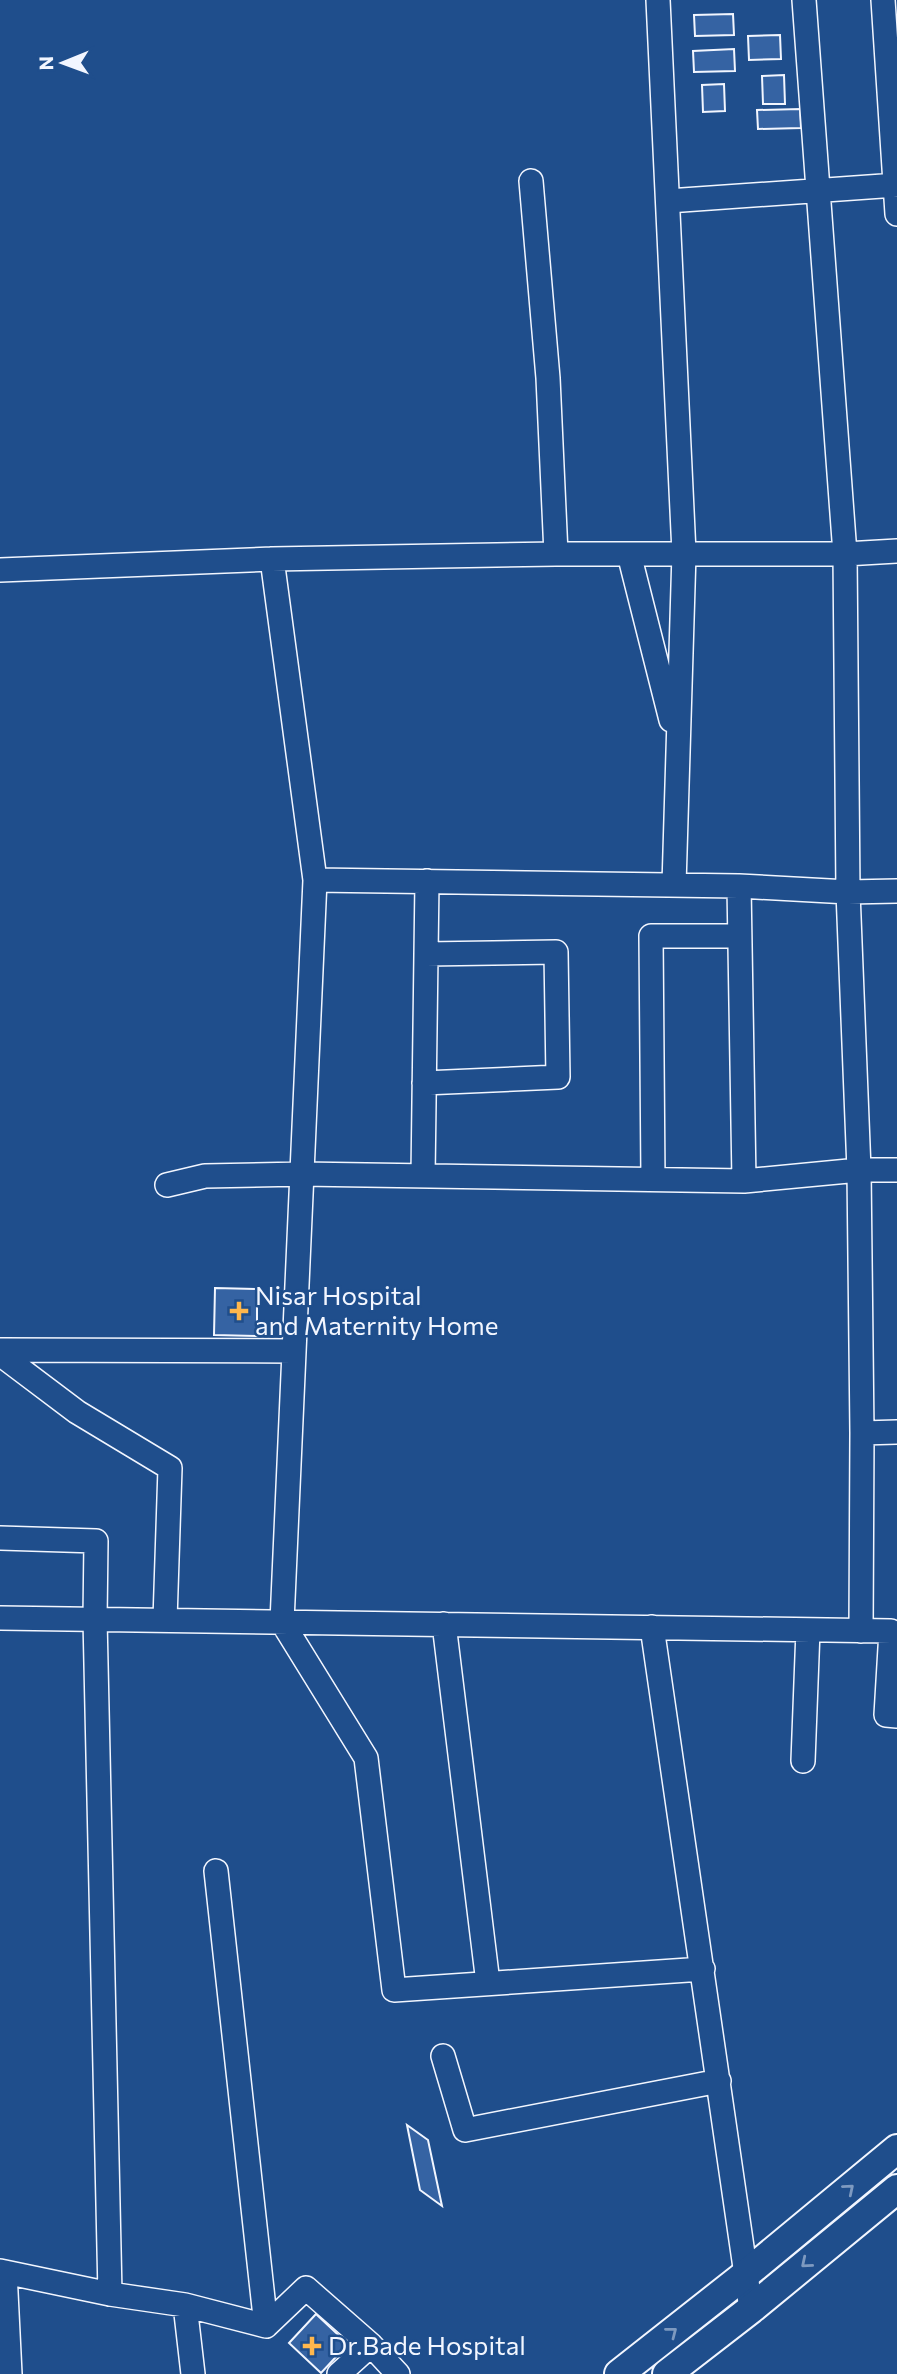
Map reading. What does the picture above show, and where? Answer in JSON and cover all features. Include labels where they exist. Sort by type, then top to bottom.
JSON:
[{"type":"main road","points":[[619,2374],[746,2274],[897,2149]]},
{"type":"main road","points":[[667,2374],[897,2189]]},
{"type":"street","points":[[658,0],[684,554],[674,885]]},
{"type":"street","points":[[804,0],[845,554],[848,892],[859,1170],[861,1631]]},
{"type":"street","points":[[883,0],[897,214]]},
{"type":"street","points":[[531,181],[548,378],[556,554]]},
{"type":"street","points":[[667,201],[896,186]]},
{"type":"street","points":[[0,570],[272,559],[556,554],[845,554],[897,551]]},
{"type":"street","points":[[629,554],[678,749]]},
{"type":"street","points":[[272,559],[315,880],[282,1622],[366,1758],[394,1990],[703,1969]]},
{"type":"street","points":[[315,880],[897,891]]},
{"type":"street","points":[[424,1176],[427,881]]},
{"type":"street","points":[[739,886],[744,1181]]},
{"type":"street","points":[[653,1180],[651,936],[740,936]]},
{"type":"street","points":[[425,1083],[558,1077],[556,952],[426,954]]},
{"type":"street","points":[[167,1185],[205,1176],[302,1174],[744,1181],[859,1170],[897,1170]]},
{"type":"street","points":[[0,1352],[294,1351]]},
{"type":"street","points":[[0,1352],[77,1412],[170,1468],[165,1620]]},
{"type":"street","points":[[862,1433],[897,1432]]},
{"type":"street","points":[[0,1538],[96,1541],[95,1619],[110,2294]]},
{"type":"street","points":[[0,1618],[891,1631],[886,1715],[897,1716]]},
{"type":"street","points":[[444,1624],[488,1983]]},
{"type":"street","points":[[652,1627],[751,2309]]},
{"type":"street","points":[[803,1761],[808,1630]]},
{"type":"street","points":[[216,1871],[266,2326]]},
{"type":"street","points":[[443,2056],[465,2130],[719,2081]]},
{"type":"street","points":[[10,2374],[3,2272],[110,2294],[185,2305],[266,2326]]},
{"type":"street","points":[[266,2326],[306,2288],[371,2345],[398,2374]]},
{"type":"street","points":[[185,2305],[193,2374]]},
{"type":"street","points":[[339,2374],[371,2345]]},
{"type":"building","points":[[733,14],[734,35],[695,36],[694,15]]},
{"type":"building","points":[[780,35],[781,59],[749,60],[748,36]]},
{"type":"building","points":[[734,49],[735,71],[694,72],[693,51]]},
{"type":"building","points":[[784,75],[785,104],[763,104],[762,76]]},
{"type":"building","points":[[724,84],[725,111],[703,112],[702,85]]},
{"type":"building","points":[[800,109],[801,128],[758,129],[757,110]]},
{"type":"building","points":[[215,1288],[257,1289],[257,1336],[214,1335]]},
{"type":"building","points":[[407,2125],[428,2140],[442,2206],[420,2190]]},
{"type":"building","points":[[316,2314],[348,2344],[321,2373],[289,2343]]},
{"type":"place","name":"Nisar Hospital and Maternity Home","points":[[239,1311]]},
{"type":"place","name":"Dr.Bade Hospital","points":[[312,2346]]}]
